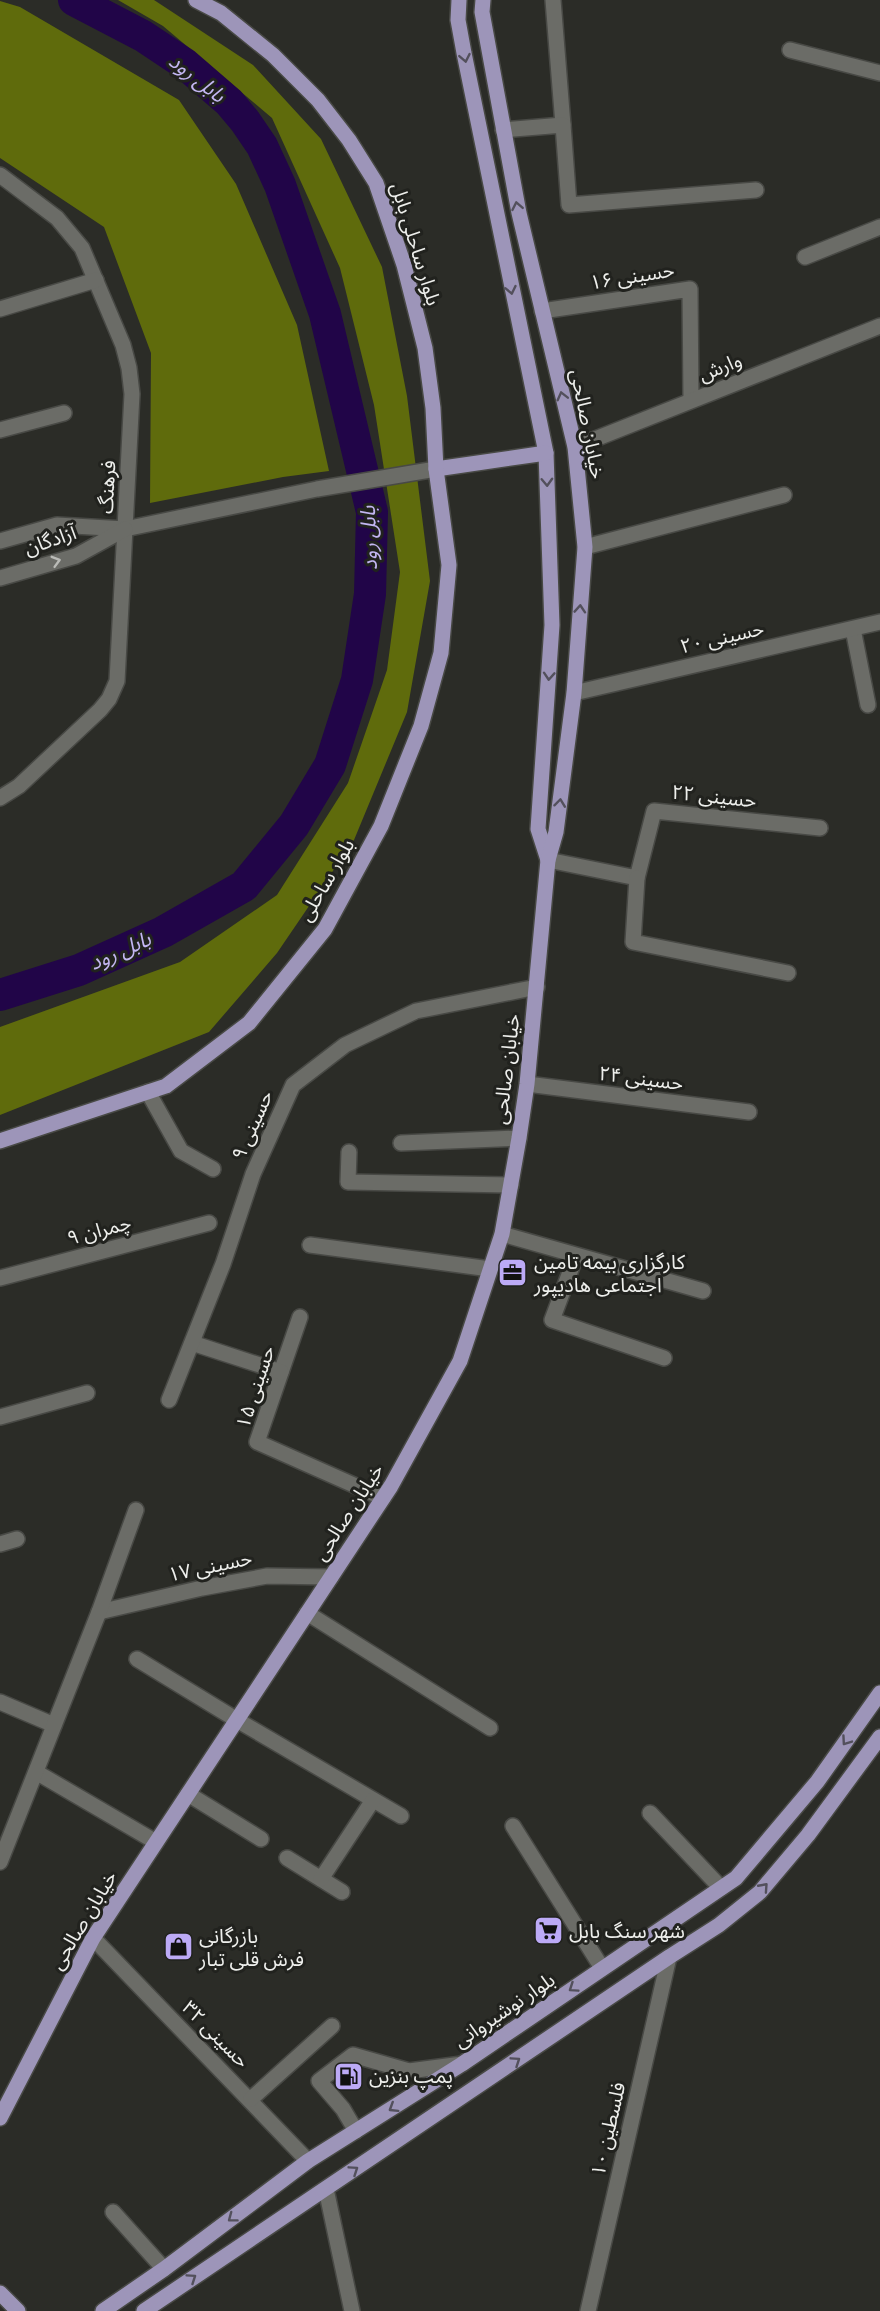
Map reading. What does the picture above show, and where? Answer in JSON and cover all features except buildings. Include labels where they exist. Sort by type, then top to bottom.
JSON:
[{"type":"main road","name":"بلوار ساحلی بابل","points":[[196,0],[221,13],[273,55],[318,100],[350,140],[376,183],[404,265],[425,348],[433,408],[436,469]]},
{"type":"main road","name":"خيابان صالحی","points":[[459,0],[458,20],[462,42],[546,453],[552,624],[537,829],[548,860]]},
{"type":"main road","name":"خيابان صالحی","points":[[0,2118],[93,1938],[383,1498],[460,1361],[502,1234],[527,1084],[548,860],[556,832],[574,693],[585,548],[575,447],[519,213],[482,12],[483,0]]},
{"type":"main road","points":[[436,469],[546,453]]},
{"type":"main road","name":"بلوار ساحلی","points":[[0,1141],[166,1086],[249,1023],[325,929],[381,826],[421,726],[441,653],[449,565],[436,469]]},
{"type":"main road","name":"بلوار نوشیروانی","points":[[103,2311],[164,2269],[308,2161],[462,2064],[736,1878],[818,1782],[880,1693]]},
{"type":"main road","points":[[144,2311],[719,1925],[760,1892],[808,1835],[880,1737]]},
{"type":"main road","points":[[0,2293],[18,2311]]},
{"type":"street","points":[[553,0],[569,205],[756,190]]},
{"type":"street","points":[[790,50],[880,73]]},
{"type":"street","points":[[503,130],[563,125]]},
{"type":"street","name":"فرهنگ","points":[[0,175],[45,207],[67,227],[82,248],[123,345],[132,383],[118,673],[113,691],[100,710],[19,786],[0,798]]},
{"type":"street","points":[[805,257],[880,227]]},
{"type":"street","points":[[0,309],[96,280]]},
{"type":"street","name":"حسینی ۱۶","points":[[542,311],[690,289],[692,400]]},
{"type":"street","name":"وارش","points":[[575,447],[880,326]]},
{"type":"street","points":[[0,430],[64,413]]},
{"type":"street","points":[[125,529],[317,489],[436,469]]},
{"type":"street","points":[[585,548],[784,495]]},
{"type":"street","name":"آزادگان","points":[[0,542],[57,525],[125,529]]},
{"type":"street","name":"آزادگان","points":[[0,578],[76,556],[125,529]]},
{"type":"street","name":"حسینی ٢٠","points":[[574,693],[880,622]]},
{"type":"street","points":[[853,629],[868,705]]},
{"type":"street","name":"حسینی ۲۲","points":[[638,878],[654,811],[820,828]]},
{"type":"street","points":[[548,860],[638,878],[633,942],[788,973]]},
{"type":"street","name":"حسینی ٩","points":[[169,1400],[223,1264],[253,1174],[293,1085],[345,1045],[416,1011],[537,987]]},
{"type":"street","name":"حسینی ۲۴","points":[[527,1084],[749,1112]]},
{"type":"street","points":[[147,1092],[181,1151],[213,1169]]},
{"type":"street","points":[[401,1143],[519,1138]]},
{"type":"street","points":[[349,1152],[348,1182],[511,1185]]},
{"type":"street","name":"چمران ۹","points":[[0,1278],[209,1223]]},
{"type":"street","points":[[502,1234],[703,1291]]},
{"type":"street","points":[[310,1245],[490,1269]]},
{"type":"street","points":[[576,1256],[552,1320],[664,1358]]},
{"type":"street","name":"حسینی ۱۵","points":[[300,1317],[257,1442],[383,1498]]},
{"type":"street","points":[[192,1343],[281,1372]]},
{"type":"street","points":[[0,1417],[87,1393]]},
{"type":"street","points":[[0,1862],[99,1612],[136,1510]]},
{"type":"street","points":[[0,1544],[17,1539]]},
{"type":"street","name":"حسینی ۱۷","points":[[99,1612],[202,1588],[267,1576],[331,1577]]},
{"type":"street","points":[[307,1613],[490,1728]]},
{"type":"street","points":[[137,1659],[401,1816]]},
{"type":"street","points":[[0,1702],[54,1725]]},
{"type":"street","points":[[36,1772],[156,1842]]},
{"type":"street","points":[[188,1794],[261,1839]]},
{"type":"street","points":[[321,1879],[373,1800]]},
{"type":"street","points":[[650,1813],[721,1888]]},
{"type":"street","points":[[513,1826],[602,1968]]},
{"type":"street","points":[[286,1858],[342,1892]]},
{"type":"street","name":"حسینی ۳۲","points":[[93,1938],[308,2161]]},
{"type":"street","name":"فلسطین ۱۰","points":[[588,2311],[669,1957]]},
{"type":"street","points":[[250,2099],[332,2026]]},
{"type":"street","points":[[356,2130],[343,2109],[319,2081],[353,2055],[409,2071],[462,2064]]},
{"type":"street","points":[[326,2189],[352,2311]]},
{"type":"street","points":[[113,2212],[164,2269]]},
{"type":"green space","points":[[118,0],[154,0],[253,65],[321,139],[382,267],[407,396],[430,581],[407,712],[354,840],[277,953],[209,1032],[0,1115],[0,1027],[180,962],[277,895],[348,783],[387,670],[400,572],[374,405],[340,268],[272,118],[163,26]]},
{"type":"green space","points":[[0,1],[20,7],[179,100],[236,184],[297,325],[329,471],[283,477],[150,503],[151,353],[104,227],[0,158]]},
{"type":"waterway","name":"بابل رود","points":[[0,995],[79,970],[163,932],[244,886],[294,825],[330,765],[357,680],[370,594],[372,512],[325,314],[280,185],[262,146],[229,102],[185,64],[143,36],[74,0]]},
{"type":"place","name":"کارگزاری بیمه تامین اجتماعی هادیپور","points":[[513,1273]]},
{"type":"place","name":"شهر سنگ بابل","points":[[548,1931]]},
{"type":"place","name":"بازرگانی فرش قلی تبار","points":[[178,1947]]},
{"type":"place","name":"پمپ بنزین","points":[[348,2076]]}]
